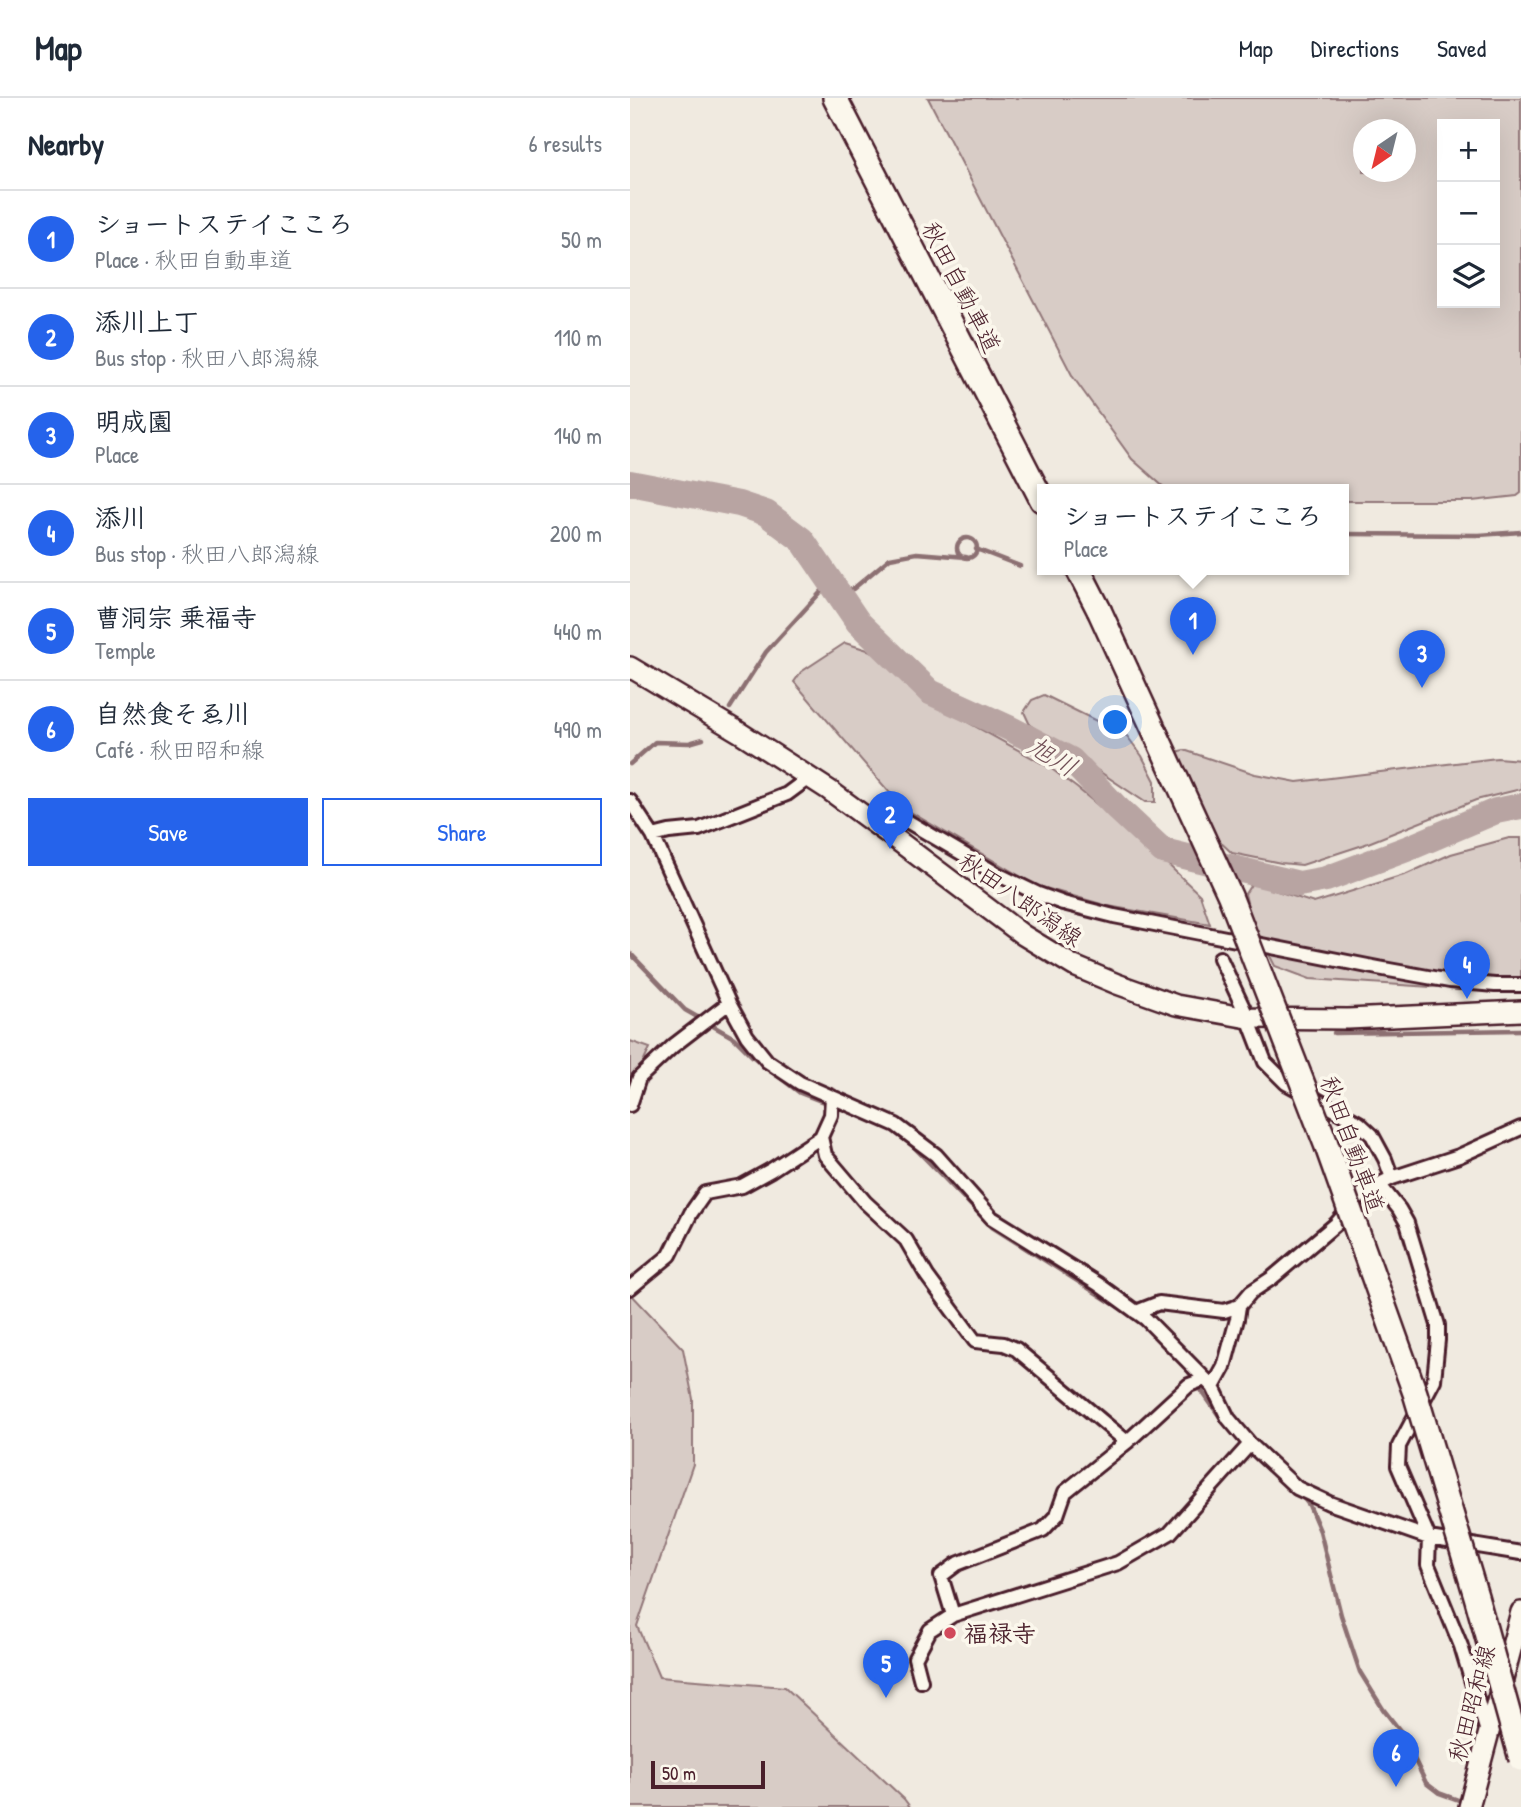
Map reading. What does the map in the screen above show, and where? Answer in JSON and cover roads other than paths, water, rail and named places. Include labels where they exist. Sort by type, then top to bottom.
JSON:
[{"type":"highway","name":"秋田自動車道","points":[[835,98],[1037,490]]},
{"type":"highway","name":"秋田自動車道","points":[[1081,575],[1230,896],[1326,1144],[1415,1394],[1476,1596],[1521,1759]]},
{"type":"main road","name":"秋田八郎潟線","points":[[630,667],[810,777],[1023,935],[1074,966],[1117,984],[1176,1005],[1248,1018],[1348,1020],[1521,1011]]},
{"type":"main road","name":"秋田昭和線","points":[[1469,1807],[1521,1612]]},
{"type":"street","points":[[653,836],[699,830],[787,794],[810,777]]},
{"type":"street","points":[[630,801],[653,836],[729,1003],[747,1036],[768,1060],[832,1103],[897,1125],[936,1155],[992,1218],[1098,1284],[1146,1319],[1202,1382],[1248,1446],[1297,1488],[1329,1503],[1429,1538],[1521,1553]]},
{"type":"street","points":[[880,827],[895,814],[997,874],[1038,894],[1088,909],[1308,955],[1450,981],[1521,985]]},
{"type":"street","points":[[1220,958],[1265,1062],[1272,1071],[1286,1083],[1359,1123],[1372,1135],[1392,1178]]},
{"type":"street","points":[[630,1105],[639,1079],[673,1046],[729,1003]]},
{"type":"street","points":[[630,1288],[670,1255],[691,1213],[705,1193],[743,1186],[821,1137],[831,1115],[832,1103]]},
{"type":"street","points":[[953,1615],[941,1576],[957,1564],[1042,1530],[1057,1515],[1065,1492],[1224,1367],[1239,1306],[1251,1292],[1272,1278],[1336,1224],[1365,1191],[1392,1178],[1459,1156],[1521,1128]]},
{"type":"street","points":[[821,1137],[825,1155],[865,1202],[906,1240],[927,1276],[975,1341],[1004,1344],[1016,1349],[1127,1442]]},
{"type":"street","points":[[1379,1184],[1407,1223],[1438,1325],[1434,1380],[1399,1446],[1398,1466],[1429,1538],[1428,1564],[1461,1646],[1488,1737]]},
{"type":"street","points":[[1136,1312],[1159,1303],[1224,1311],[1239,1306]]},
{"type":"street","points":[[921,1681],[915,1658],[930,1630],[953,1615],[1118,1563],[1170,1533],[1248,1446]]},
{"type":"waterway","name":"旭川","points":[[630,483],[739,504],[766,513],[802,540],[858,622],[930,692],[1071,760],[1163,851],[1299,884],[1326,879],[1496,811],[1521,806]]},
{"type":"waterway","points":[[1349,534],[1479,535],[1521,532]]},
{"type":"waterway","points":[[967,538],[974,541],[977,548],[974,555],[967,558],[960,555],[957,548],[960,541],[967,538]]},
{"type":"waterway","points":[[976,549],[1020,566]]},
{"type":"waterway","points":[[837,592],[853,589],[890,558],[917,553],[966,557]]},
{"type":"waterway","points":[[730,708],[766,652],[830,582]]},
{"type":"waterway","points":[[630,764],[655,742],[689,743],[703,739]]},
{"type":"waterway","points":[[630,953],[685,1010],[734,1038],[752,1056],[800,1093],[870,1120]]},
{"type":"waterway","points":[[1334,1033],[1521,1030]]},
{"type":"waterway","points":[[888,1127],[910,1143],[992,1227],[1131,1315]]},
{"type":"waterway","points":[[1183,1364],[1224,1423]]},
{"type":"waterway","points":[[1302,1496],[1309,1505],[1320,1531],[1341,1615],[1360,1672],[1401,1732],[1426,1783],[1439,1793],[1464,1802]]},
{"type":"place","name":"ショートステイこころ","points":[[1193,655]]},
{"type":"place","name":"明成園","points":[[1422,688]]},
{"type":"place","name":"添川上丁","points":[[890,849]]},
{"type":"place","name":"添川","points":[[1467,999]]},
{"type":"place","name":"福禄寺","points":[[950,1633]]},
{"type":"place","name":"曹洞宗 乗福寺","points":[[886,1698]]},
{"type":"place","name":"自然食そゑ川","points":[[1396,1787]]}]
